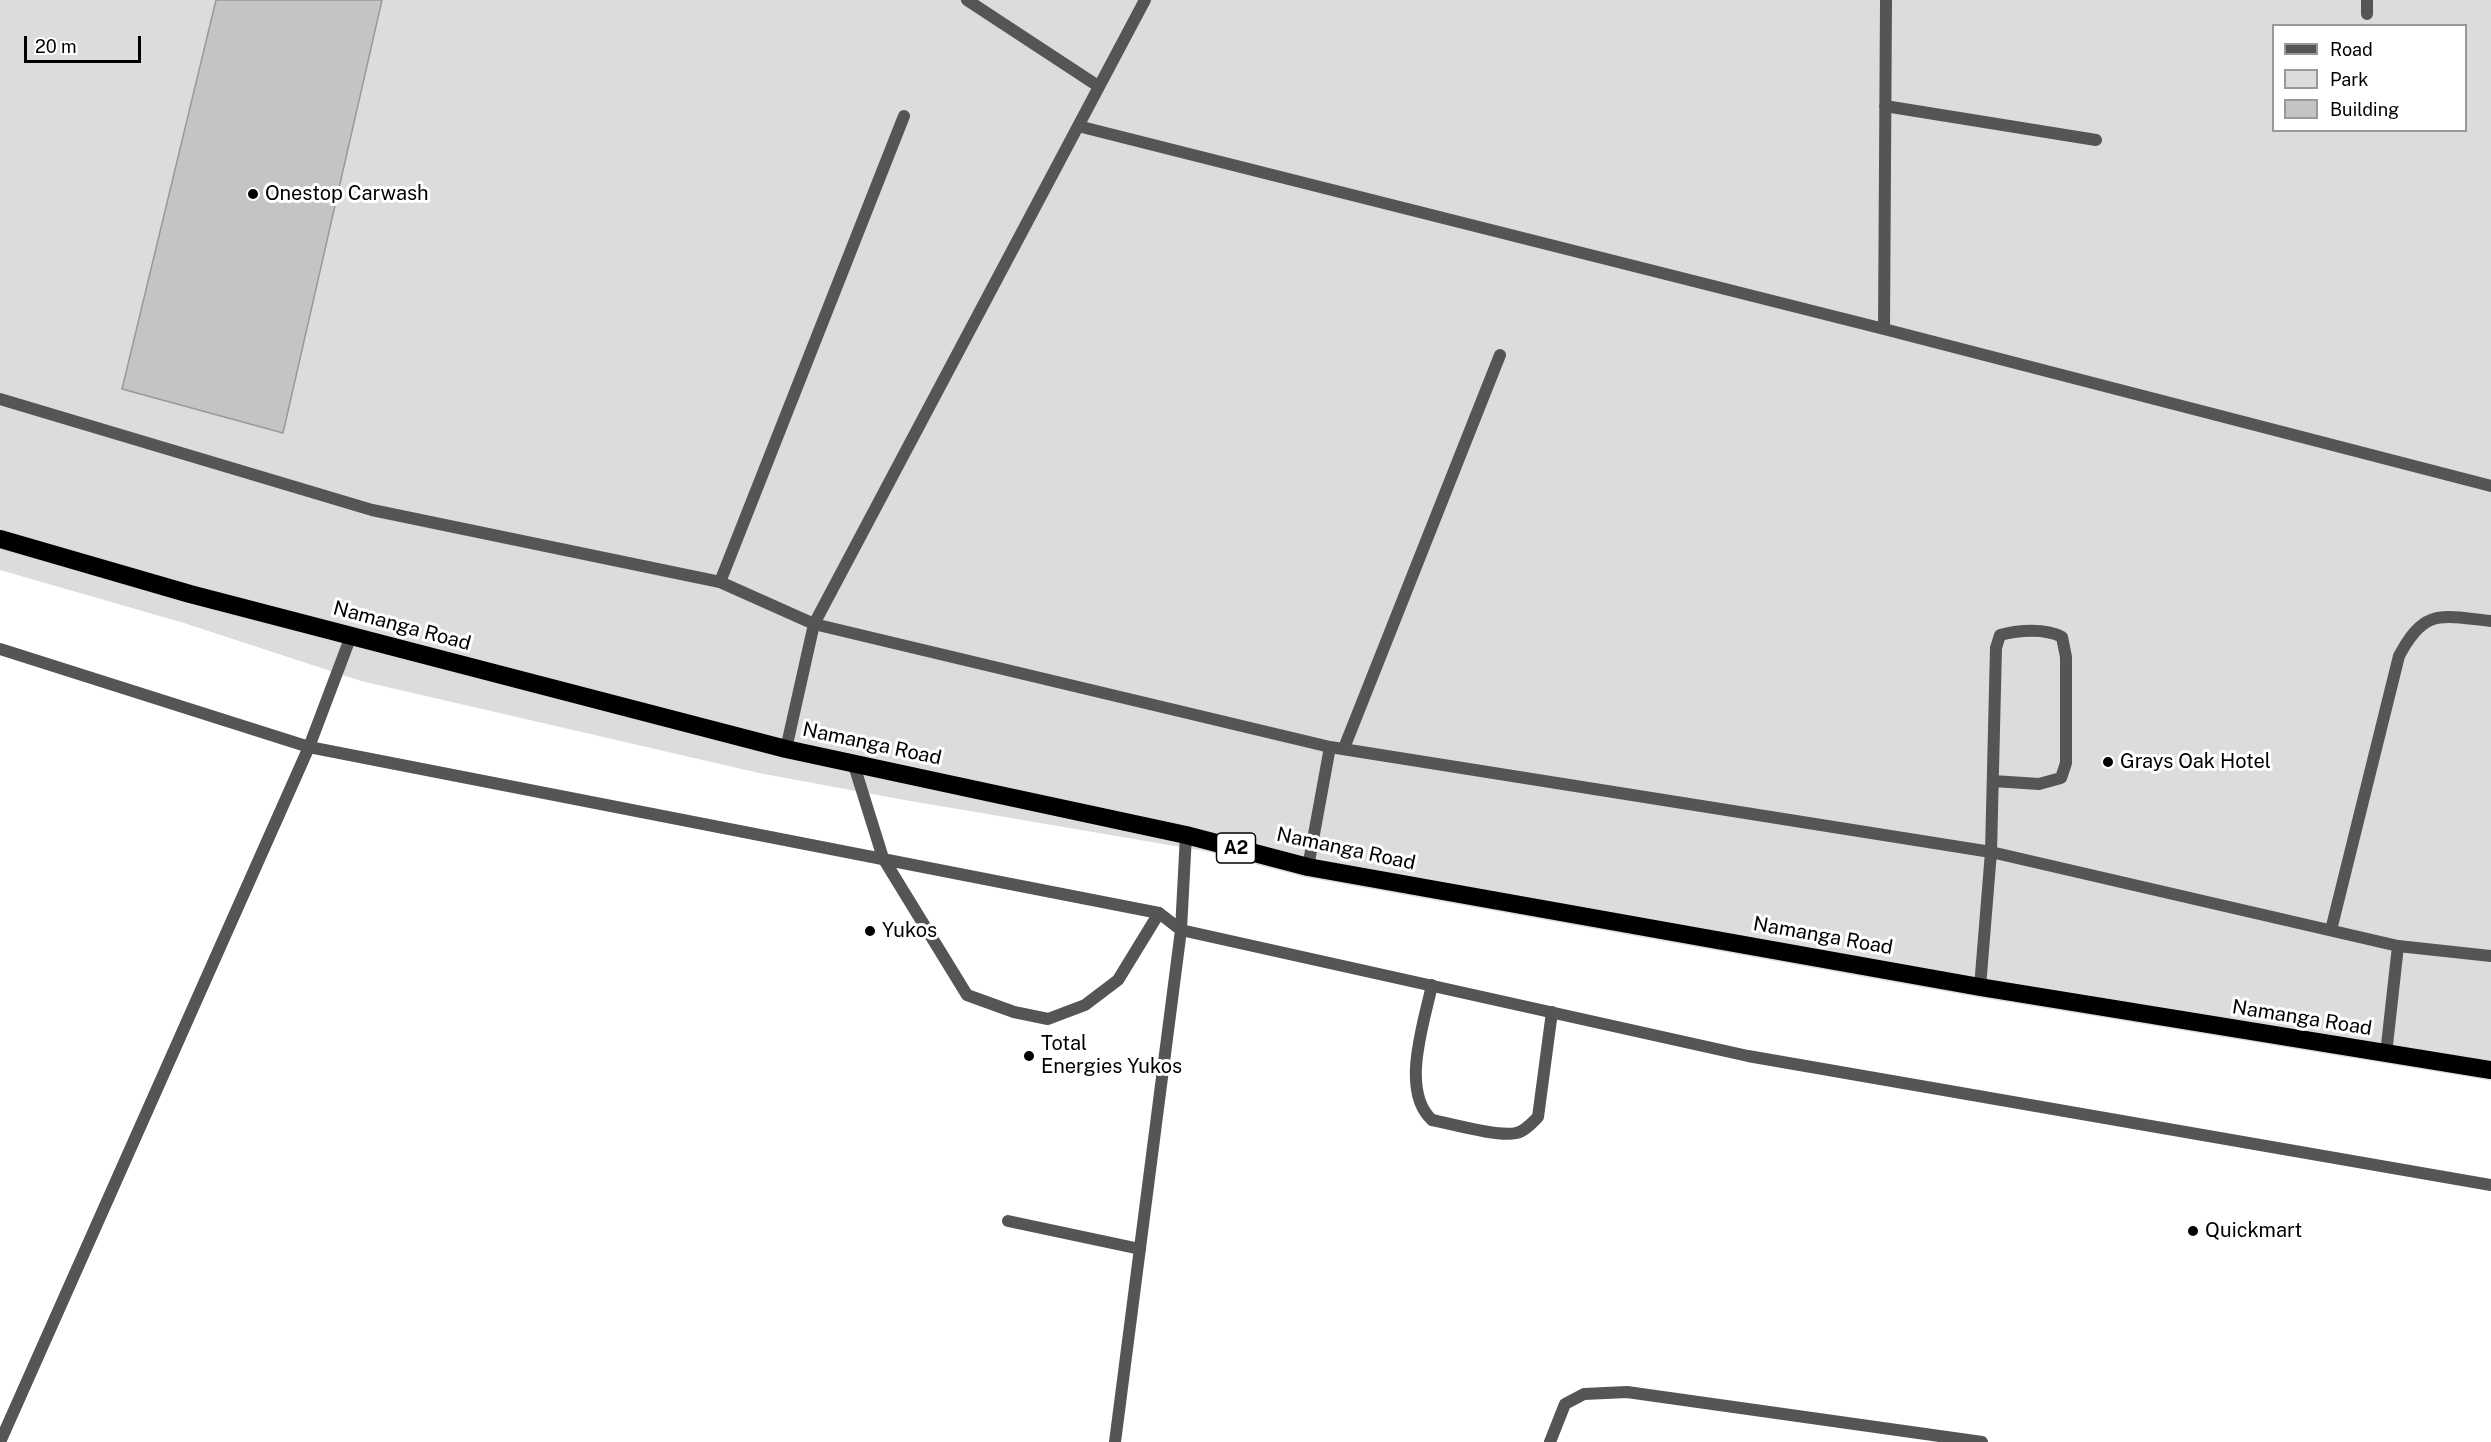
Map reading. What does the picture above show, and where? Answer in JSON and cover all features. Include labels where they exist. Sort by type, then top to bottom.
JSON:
[{"type":"highway","name":"Namanga Road","points":[[0,538],[190,594],[786,749],[1186,835],[1308,867],[1980,987],[2491,1070]]},
{"type":"street","points":[[967,0],[1098,86]]},
{"type":"street","points":[[786,749],[814,624],[1145,0]]},
{"type":"street","points":[[1884,329],[1886,0]]},
{"type":"street","points":[[2367,0],[2367,14]]},
{"type":"street","points":[[1885,106],[2096,140]]},
{"type":"street","points":[[720,582],[904,116]]},
{"type":"street","points":[[1078,126],[1884,329],[2491,486]]},
{"type":"street","points":[[1344,748],[1500,355]]},
{"type":"street","points":[[0,399],[372,510],[720,582],[814,624],[1330,747],[1991,852],[2398,946],[2491,956]]},
{"type":"street","points":[[2331,930],[2398,656],[2410,634],[2425,620],[2449,616],[2491,621]]},
{"type":"street","points":[[1980,987],[1991,852],[1995,648],[2000,635],[2011,632],[2052,632],[2062,638],[2066,657],[2066,763],[2061,778],[2039,784],[1993,781]]},
{"type":"street","points":[[2,1435],[309,747],[351,636]]},
{"type":"street","points":[[0,649],[309,747],[1159,913],[1181,930],[1748,1056],[2491,1185]]},
{"type":"street","points":[[1308,867],[1330,747]]},
{"type":"street","points":[[853,762],[883,858],[966,995],[1014,1012],[1048,1018],[1085,1005],[1118,980],[1159,913]]},
{"type":"street","points":[[1115,1442],[1181,930],[1186,835]]},
{"type":"street","points":[[2386,1054],[2398,946]]},
{"type":"street","points":[[1432,985],[1416,1065],[1415,1089],[1421,1106],[1432,1120],[1504,1133],[1517,1133],[1538,1117],[1551,1012]]},
{"type":"street","points":[[1008,1221],[1140,1249]]},
{"type":"street","points":[[1550,1442],[1565,1404],[1584,1394],[1627,1392],[1982,1442]]},
{"type":"green space","points":[[0,0],[2491,0],[2491,1070],[899,799],[759,773],[361,681],[184,623],[0,570]]},
{"type":"building","name":"Onestop Carwash","points":[[216,0],[382,0],[283,433],[122,389]]},
{"type":"place","name":"Onestop Carwash","points":[[253,194]]},
{"type":"place","name":"Grays Oak Hotel","points":[[2108,762]]},
{"type":"place","name":"Yukos","points":[[870,931]]},
{"type":"place","name":"Total Energies Yukos","points":[[1029,1056]]},
{"type":"place","name":"Quickmart","points":[[2193,1231]]}]
